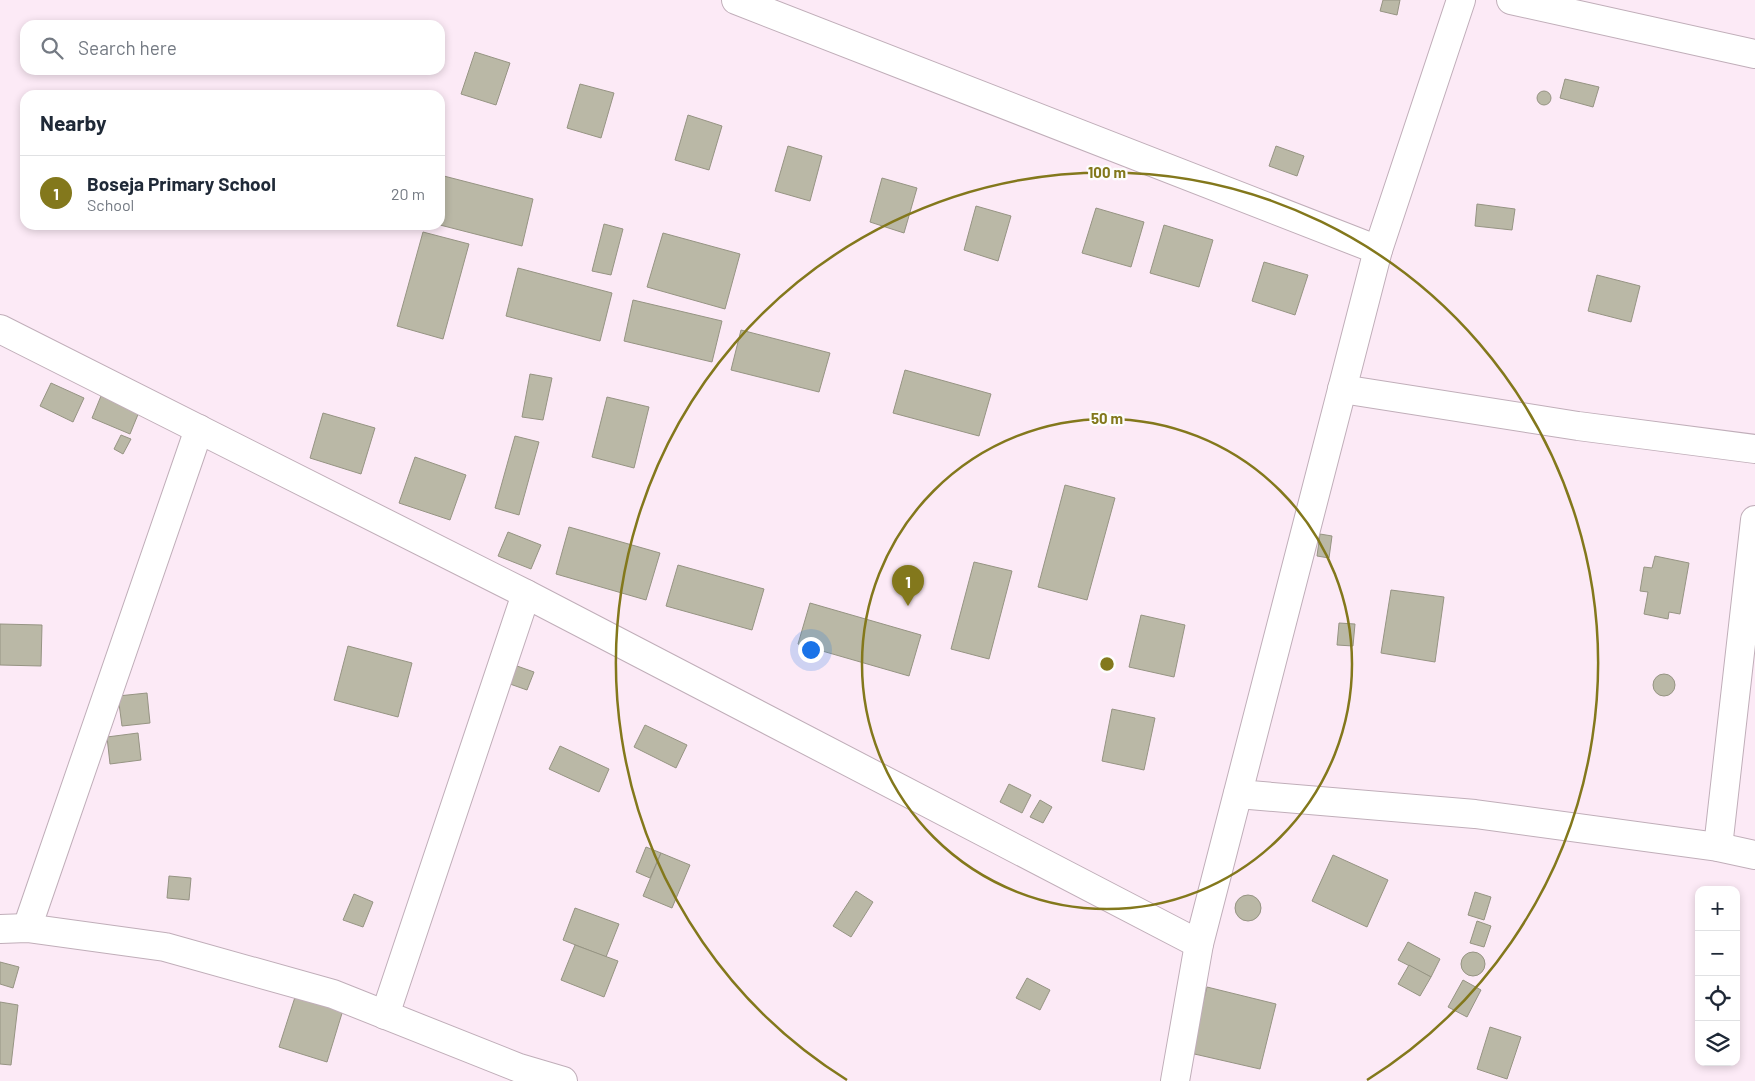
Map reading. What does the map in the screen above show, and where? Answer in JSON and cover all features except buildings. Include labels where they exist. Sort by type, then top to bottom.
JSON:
[{"type":"street","points":[[736,0],[1378,250]]},
{"type":"street","points":[[1175,1081],[1199,944],[1378,250],[1461,0]]},
{"type":"street","points":[[1511,0],[1755,54]]},
{"type":"street","points":[[0,329],[526,594],[1199,944]]},
{"type":"street","points":[[1342,389],[1558,424],[1755,449]]},
{"type":"street","points":[[27,928],[199,429]]},
{"type":"street","points":[[1718,847],[1755,520]]},
{"type":"street","points":[[385,1015],[526,594]]},
{"type":"street","points":[[1238,794],[1475,814],[1718,847],[1755,855]]},
{"type":"street","points":[[0,929],[27,928],[165,947],[333,994],[519,1068],[563,1081]]},
{"type":"place","name":"Boseja Primary School","points":[[908,606]]}]
